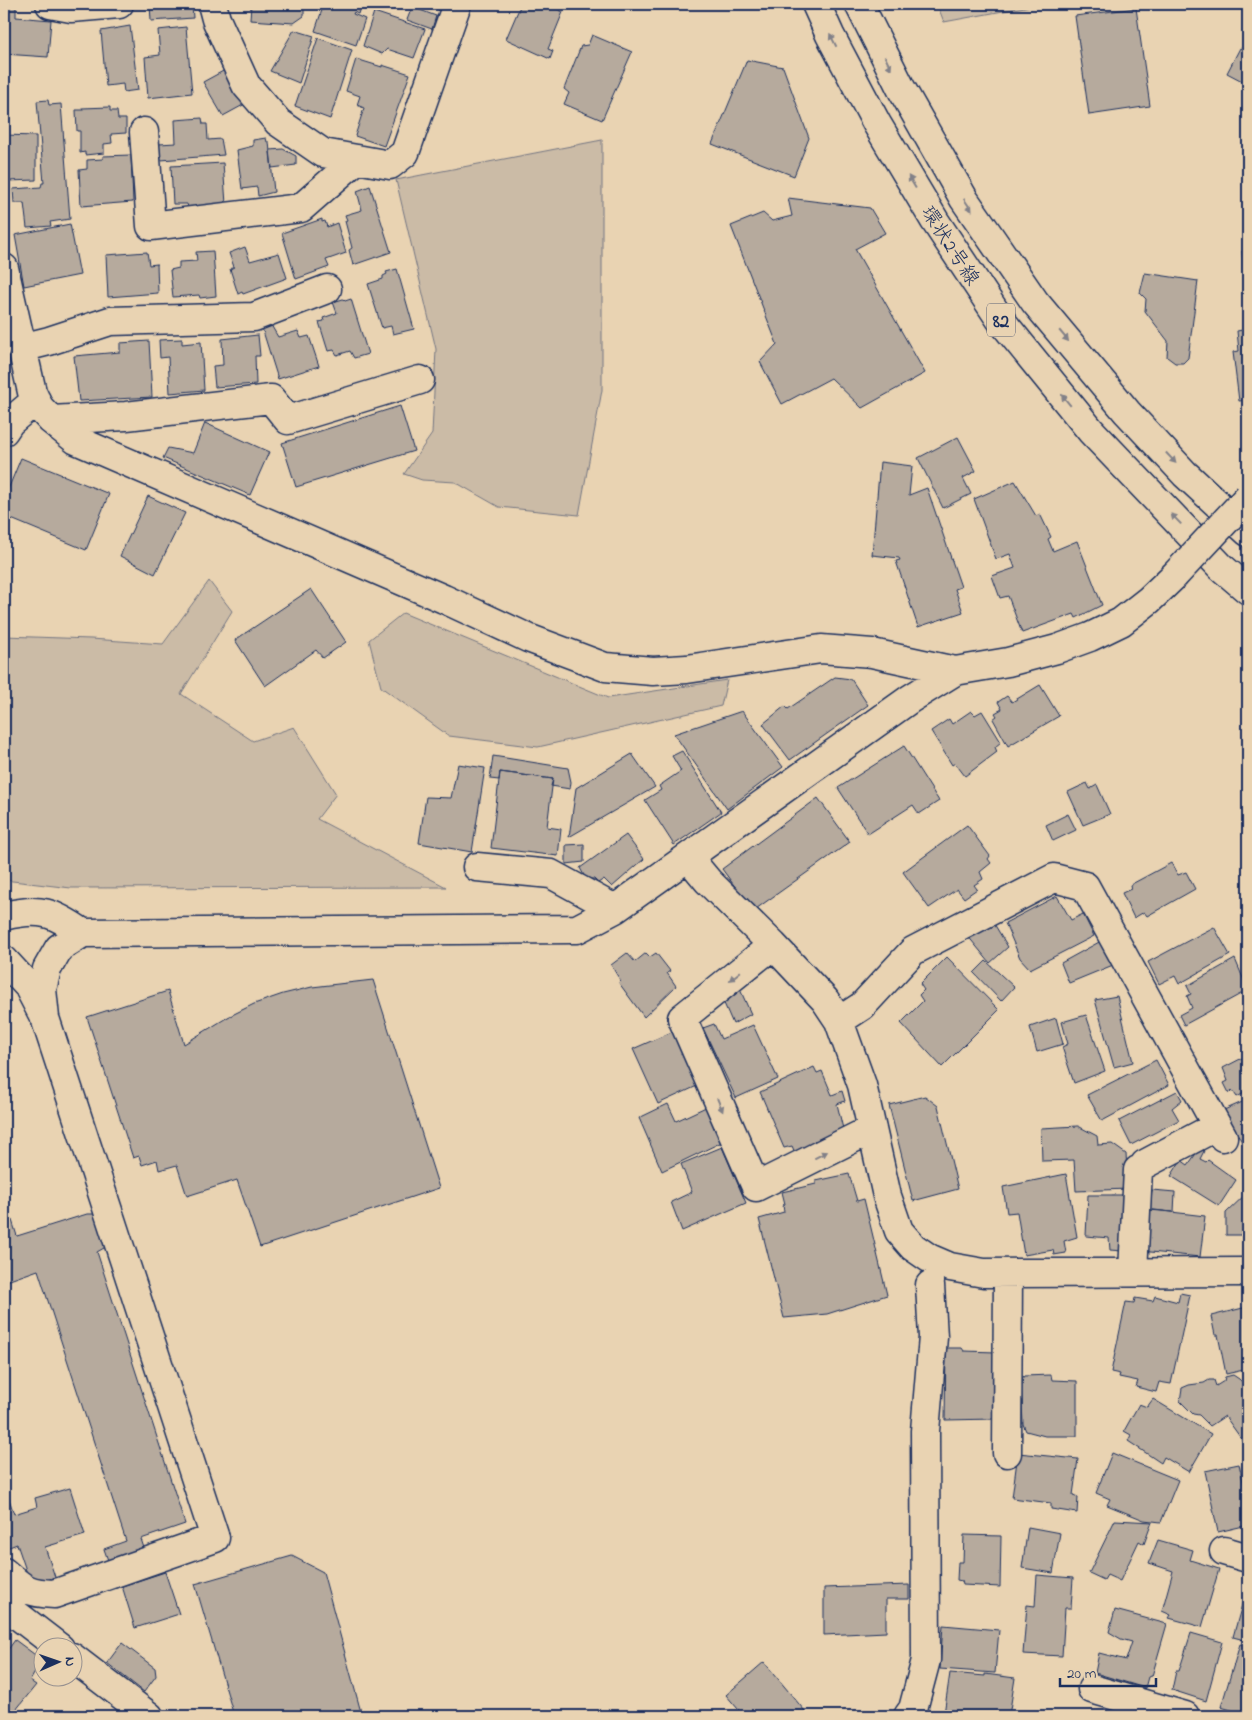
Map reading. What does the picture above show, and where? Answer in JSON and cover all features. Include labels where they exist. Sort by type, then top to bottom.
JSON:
[{"type":"street","points":[[50,4],[71,8],[119,4]]},
{"type":"street","points":[[212,4],[216,19],[246,85],[278,122],[323,153],[390,165],[405,153],[457,4]]},
{"type":"street","name":"環状2号線","points":[[816,4],[877,124],[935,221],[1000,319],[1091,431],[1220,567],[1248,590]]},
{"type":"street","name":"環状2号線","points":[[859,4],[901,88],[964,199],[1035,302],[1127,412],[1185,474],[1248,532]]},
{"type":"street","points":[[144,132],[151,226],[302,208],[357,159]]},
{"type":"street","points":[[5,285],[32,392],[44,410],[76,440],[444,599],[528,638],[605,667],[653,671],[687,669],[821,649],[872,653],[955,671]]},
{"type":"street","points":[[21,348],[110,321],[254,318],[327,288]]},
{"type":"street","points":[[4,431],[10,422],[44,410],[126,416],[272,399],[288,420],[420,380]]},
{"type":"street","points":[[45,1018],[42,989],[47,969],[59,948],[83,933],[577,929],[615,909],[910,699],[955,671],[1021,659],[1090,637],[1121,622],[1149,600],[1174,576],[1248,497]]},
{"type":"street","points":[[688,857],[708,881],[825,1000],[839,1021],[862,1085],[887,1196],[899,1231],[913,1247],[929,1258],[950,1267],[984,1273],[1248,1272]]},
{"type":"street","points":[[476,867],[551,874],[615,909]]},
{"type":"street","points":[[839,1021],[862,1006],[913,951],[1054,878],[1086,886],[1220,1132],[1142,1167],[1134,1272]]},
{"type":"street","points":[[4,916],[16,913],[43,912],[62,918],[83,933]]},
{"type":"street","points":[[773,945],[682,1018],[756,1187],[872,1129]]},
{"type":"street","points":[[4,960],[28,986],[45,1018],[215,1538],[54,1594],[35,1593],[20,1587],[4,1572]]},
{"type":"street","points":[[1007,1453],[1008,1273]]},
{"type":"street","points":[[908,1716],[913,1709],[926,1660],[925,1431],[933,1338],[930,1285]]},
{"type":"street","points":[[4,1605],[47,1638]]},
{"type":"street","points":[[82,1666],[149,1716]]},
{"type":"street","points":[[1092,1689],[1186,1716]]},
{"type":"shaded area","points":[[937,4],[1041,4],[944,22]]},
{"type":"shaded area","points":[[602,140],[602,390],[579,515],[499,507],[455,482],[422,480],[404,474],[432,434],[436,349],[396,180]]},
{"type":"shaded area","points":[[209,581],[232,611],[181,694],[253,741],[294,727],[336,794],[317,819],[446,887],[71,888],[4,880],[4,636],[163,644]]},
{"type":"shaded area","points":[[403,613],[608,698],[727,680],[721,706],[538,747],[449,736],[381,687],[369,640]]},
{"type":"building","points":[[4,4],[16,7],[16,17],[51,20],[48,57],[4,54]]},
{"type":"building","points":[[150,4],[192,4],[193,18],[151,21]]},
{"type":"building","points":[[251,4],[304,4],[304,16],[294,23],[250,20]]},
{"type":"building","points":[[324,4],[361,4],[358,14],[354,12],[353,14],[365,19],[356,45],[315,31]]},
{"type":"building","points":[[419,4],[432,4],[431,9]]},
{"type":"building","points":[[521,4],[550,4],[563,12],[548,49],[553,51],[550,59],[506,39]]},
{"type":"building","points":[[412,7],[436,16],[432,29],[407,20]]},
{"type":"building","points":[[1136,8],[1150,106],[1089,115],[1075,16]]},
{"type":"building","points":[[374,12],[425,29],[414,58],[387,49],[382,54],[363,46]]},
{"type":"building","points":[[130,26],[138,90],[124,92],[123,84],[106,86],[101,31]]},
{"type":"building","points":[[186,27],[192,93],[148,98],[145,57],[160,55],[158,30]]},
{"type":"building","points":[[294,30],[314,36],[299,83],[270,71]]},
{"type":"building","points":[[592,35],[632,52],[602,120],[564,104],[569,93],[564,89],[581,46],[588,45]]},
{"type":"building","points":[[318,38],[352,50],[330,119],[295,106]]},
{"type":"building","points":[[1240,48],[1248,52],[1248,79],[1246,83],[1227,73]]},
{"type":"building","points":[[356,59],[410,74],[384,146],[355,136],[364,108],[357,105],[360,96],[346,91]]},
{"type":"building","points":[[747,60],[783,67],[809,138],[794,176],[712,144]]},
{"type":"building","points":[[225,70],[245,104],[223,116],[203,82]]},
{"type":"building","points":[[48,100],[49,105],[61,104],[70,219],[50,222],[51,226],[27,228],[24,203],[14,203],[13,189],[41,187],[42,183],[44,183],[37,101]]},
{"type":"building","points":[[110,107],[110,111],[117,111],[118,119],[126,119],[126,133],[111,134],[112,143],[104,144],[104,153],[85,155],[85,152],[80,153],[80,131],[77,131],[76,110]]},
{"type":"building","points":[[202,118],[203,124],[207,124],[208,140],[221,139],[224,155],[161,160],[159,144],[176,143],[175,120]]},
{"type":"building","points":[[4,135],[36,136],[36,180],[8,181],[8,187],[4,187]]},
{"type":"building","points":[[1248,136],[1248,176],[1244,175]]},
{"type":"building","points":[[266,138],[267,142],[269,142],[274,192],[258,196],[257,187],[242,189],[237,150],[253,146],[253,140]]},
{"type":"building","points":[[283,149],[296,156],[296,165],[272,168],[270,150]]},
{"type":"building","points":[[131,155],[133,202],[81,206],[79,170],[87,169],[87,160],[103,159],[103,156]]},
{"type":"building","points":[[223,163],[226,204],[188,207],[187,204],[173,204],[171,166]]},
{"type":"building","points":[[370,186],[391,252],[353,265],[349,250],[352,248],[345,215],[362,210],[357,191]]},
{"type":"building","points":[[788,198],[870,208],[885,233],[855,249],[925,373],[862,408],[831,378],[782,404],[760,362],[777,344],[731,226],[763,213],[772,221],[792,216]]},
{"type":"building","points":[[322,219],[322,222],[325,221],[327,227],[337,223],[346,253],[326,260],[329,267],[296,279],[282,233]]},
{"type":"building","points":[[70,224],[80,275],[24,286],[15,235]]},
{"type":"building","points":[[245,247],[250,261],[279,253],[287,278],[243,294],[242,292],[238,294],[230,269],[234,267],[229,253]]},
{"type":"building","points":[[213,251],[216,296],[200,298],[199,295],[173,297],[170,270],[179,268],[179,262],[197,261],[196,252]]},
{"type":"building","points":[[1242,251],[1248,251],[1248,281],[1244,281]]},
{"type":"building","points":[[147,252],[149,265],[157,264],[158,293],[108,297],[106,255]]},
{"type":"building","points":[[397,269],[414,329],[393,334],[391,326],[382,328],[368,284],[383,279],[383,276],[387,274],[386,272]]},
{"type":"building","points":[[1145,273],[1198,281],[1188,358],[1183,363],[1175,363],[1167,357],[1168,341],[1145,311],[1146,299],[1140,293]]},
{"type":"building","points":[[1244,282],[1248,282],[1248,316],[1244,316]]},
{"type":"building","points":[[343,299],[345,301],[351,299],[368,354],[354,358],[350,351],[337,355],[334,350],[328,351],[319,322],[324,321],[323,318],[337,313],[333,302]]},
{"type":"building","points":[[271,325],[278,337],[298,331],[301,338],[309,336],[319,366],[278,379],[262,328]]},
{"type":"building","points":[[1248,329],[1248,400],[1239,401],[1233,352],[1239,351],[1237,331]]},
{"type":"building","points":[[258,335],[260,356],[255,356],[256,384],[215,387],[213,366],[223,365],[222,339]]},
{"type":"building","points":[[182,339],[182,344],[201,342],[204,390],[170,393],[168,357],[160,358],[159,340]]},
{"type":"building","points":[[149,341],[152,397],[79,401],[74,356],[120,352],[120,343]]},
{"type":"building","points":[[400,406],[414,451],[296,487],[282,443]]},
{"type":"building","points":[[205,423],[269,452],[250,495],[163,458],[168,448],[193,453]]},
{"type":"building","points":[[958,437],[976,471],[963,478],[971,494],[943,508],[918,458]]},
{"type":"building","points":[[21,458],[109,494],[86,550],[4,516],[4,499]]},
{"type":"building","points":[[880,462],[912,466],[909,495],[927,488],[961,587],[955,589],[963,612],[918,627],[896,561],[900,560],[899,558],[872,555]]},
{"type":"building","points":[[1015,481],[1036,516],[1040,514],[1051,537],[1048,539],[1053,551],[1077,541],[1102,605],[1076,618],[1074,614],[1022,633],[1008,596],[1000,598],[992,576],[1015,568],[1010,554],[996,559],[974,499]]},
{"type":"building","points":[[148,496],[185,513],[155,574],[120,556]]},
{"type":"building","points":[[311,589],[346,642],[323,658],[316,650],[265,686],[235,640]]},
{"type":"building","points":[[835,677],[851,679],[868,705],[790,760],[763,724],[785,706],[788,709]]},
{"type":"building","points":[[1040,685],[1059,716],[1008,746],[993,719],[997,716],[995,713],[1002,709],[998,702],[1007,696],[1012,702]]},
{"type":"building","points":[[742,711],[783,767],[727,809],[674,734]]},
{"type":"building","points":[[971,711],[975,715],[982,711],[1001,742],[995,747],[997,752],[965,776],[955,763],[952,765],[931,731],[949,719],[952,724]]},
{"type":"building","points":[[904,746],[939,801],[919,814],[913,805],[868,834],[838,788]]},
{"type":"building","points":[[682,751],[721,812],[674,845],[645,800],[661,790],[659,786],[681,771],[672,756]]},
{"type":"building","points":[[632,754],[655,787],[569,837],[576,788]]},
{"type":"building","points":[[493,756],[568,768],[571,782],[570,789],[551,786],[553,779],[500,772],[499,780],[490,779]]},
{"type":"building","points":[[458,764],[485,768],[472,852],[419,843],[426,797],[451,798]]},
{"type":"building","points":[[500,772],[553,779],[547,827],[561,829],[558,856],[491,848]]},
{"type":"building","points":[[1087,783],[1090,789],[1097,785],[1110,814],[1083,825],[1068,792]]},
{"type":"building","points":[[818,798],[850,842],[753,911],[722,869]]},
{"type":"building","points":[[1068,814],[1076,830],[1053,841],[1046,825]]},
{"type":"building","points":[[967,825],[990,856],[988,859],[991,863],[980,872],[983,879],[974,885],[977,889],[964,898],[957,889],[929,908],[903,872]]},
{"type":"building","points":[[626,835],[644,859],[612,887],[604,879],[598,883],[594,879],[586,879],[580,868]]},
{"type":"building","points":[[584,844],[584,862],[566,864],[566,845]]},
{"type":"building","points":[[1171,863],[1178,875],[1186,872],[1195,889],[1147,916],[1144,912],[1134,918],[1122,893],[1131,889],[1130,885]]},
{"type":"building","points":[[1057,896],[1071,920],[1083,914],[1094,936],[1030,969],[1020,958],[1005,923]]},
{"type":"building","points":[[993,922],[1008,947],[990,963],[967,935]]},
{"type":"building","points":[[1214,927],[1230,955],[1179,984],[1175,976],[1159,984],[1148,962]]},
{"type":"building","points":[[1101,941],[1113,965],[1069,983],[1061,963]]},
{"type":"building","points":[[627,953],[635,962],[646,953],[650,957],[656,953],[670,971],[667,973],[676,986],[644,1017],[619,983],[620,980],[611,965]]},
{"type":"building","points":[[947,957],[999,1010],[942,1067],[901,1023],[923,1001],[919,995],[924,990],[920,984]]},
{"type":"building","points":[[1235,959],[1248,990],[1184,1025],[1179,1015],[1192,1008],[1187,996],[1191,994],[1187,986]]},
{"type":"building","points":[[986,961],[1014,987],[1001,1001],[974,973]]},
{"type":"building","points":[[373,980],[439,1188],[260,1247],[237,1180],[187,1196],[177,1165],[159,1170],[157,1160],[142,1165],[139,1156],[133,1158],[87,1017],[168,991],[184,1044],[228,1017],[254,1004],[283,994],[312,987]]},
{"type":"building","points":[[739,987],[751,1014],[733,1024],[723,1001]]},
{"type":"building","points":[[1117,996],[1133,1062],[1114,1067],[1095,1000]]},
{"type":"building","points":[[1086,1015],[1105,1071],[1074,1083],[1062,1047],[1068,1044],[1062,1022]]},
{"type":"building","points":[[1056,1018],[1063,1044],[1037,1052],[1030,1027]]},
{"type":"building","points":[[714,1024],[721,1039],[753,1025],[778,1079],[736,1098],[703,1028]]},
{"type":"building","points":[[674,1031],[697,1086],[658,1104],[633,1049]]},
{"type":"building","points":[[1248,1055],[1248,1091],[1237,1097],[1232,1090],[1229,1093],[1224,1083],[1228,1081],[1223,1068]]},
{"type":"building","points":[[1156,1060],[1169,1085],[1102,1121],[1087,1095]]},
{"type":"building","points":[[814,1067],[817,1073],[822,1071],[832,1095],[842,1091],[845,1101],[837,1104],[844,1133],[797,1157],[792,1146],[784,1148],[760,1092]]},
{"type":"building","points":[[1177,1091],[1182,1100],[1172,1108],[1179,1120],[1131,1145],[1119,1121]]},
{"type":"building","points":[[925,1096],[938,1106],[958,1189],[913,1201],[889,1105]]},
{"type":"building","points":[[1247,1100],[1248,1145],[1245,1147],[1224,1110]]},
{"type":"building","points":[[668,1104],[676,1121],[708,1106],[724,1141],[662,1171],[639,1118]]},
{"type":"building","points":[[1078,1126],[1097,1136],[1098,1145],[1112,1144],[1126,1154],[1128,1189],[1076,1191],[1074,1160],[1042,1161],[1041,1128]]},
{"type":"building","points":[[722,1147],[746,1203],[682,1231],[671,1202],[692,1192],[681,1164]]},
{"type":"building","points":[[1200,1148],[1204,1151],[1200,1159],[1206,1162],[1208,1160],[1236,1180],[1219,1206],[1171,1176],[1181,1160],[1188,1165]]},
{"type":"building","points":[[849,1174],[857,1201],[864,1199],[887,1295],[827,1314],[784,1318],[759,1219],[784,1212],[783,1205],[785,1204],[782,1192],[816,1184],[816,1181]]},
{"type":"building","points":[[1066,1174],[1077,1237],[1064,1241],[1066,1253],[1054,1255],[1053,1250],[1024,1255],[1017,1212],[1007,1213],[1003,1187]]},
{"type":"building","points":[[1152,1190],[1175,1192],[1174,1212],[1149,1210]]},
{"type":"building","points":[[1248,1192],[1248,1243],[1244,1243],[1244,1235],[1226,1235],[1226,1213]]},
{"type":"building","points":[[4,1195],[17,1236],[87,1214],[98,1214],[109,1241],[104,1248],[97,1252],[185,1524],[141,1539],[146,1554],[110,1566],[104,1549],[126,1541],[38,1270],[4,1282]]},
{"type":"building","points":[[1088,1195],[1127,1195],[1122,1251],[1110,1250],[1109,1238],[1086,1236]]},
{"type":"building","points":[[1146,1209],[1205,1216],[1200,1257],[1141,1251]]},
{"type":"building","points":[[1180,1293],[1190,1295],[1171,1384],[1159,1382],[1156,1392],[1136,1387],[1138,1381],[1119,1377],[1120,1374],[1111,1372],[1126,1302],[1134,1303],[1135,1298],[1153,1301],[1155,1296],[1178,1302]]},
{"type":"building","points":[[1247,1307],[1248,1369],[1226,1374],[1218,1335],[1215,1335],[1211,1316]]},
{"type":"building","points":[[946,1348],[962,1348],[964,1351],[996,1352],[995,1419],[945,1420]]},
{"type":"building","points":[[1051,1375],[1052,1380],[1077,1381],[1077,1436],[1045,1436],[1026,1431],[1023,1424],[1021,1380],[1024,1376]]},
{"type":"building","points":[[1233,1375],[1243,1383],[1246,1381],[1248,1384],[1248,1441],[1245,1444],[1225,1416],[1210,1426],[1199,1415],[1193,1414],[1180,1401],[1182,1388],[1209,1380],[1214,1380],[1216,1386],[1224,1381],[1225,1377]]},
{"type":"building","points":[[1153,1399],[1211,1434],[1189,1472],[1164,1457],[1161,1463],[1128,1441],[1131,1435],[1124,1431],[1139,1404],[1147,1407]]},
{"type":"building","points":[[1018,1453],[1078,1459],[1073,1495],[1078,1497],[1077,1513],[1051,1509],[1051,1503],[1012,1498]]},
{"type":"building","points":[[1112,1453],[1178,1480],[1161,1522],[1144,1520],[1107,1505],[1110,1499],[1096,1493]]},
{"type":"building","points":[[1239,1464],[1248,1503],[1248,1525],[1218,1532],[1205,1471]]},
{"type":"building","points":[[4,1484],[14,1514],[37,1507],[35,1498],[70,1488],[85,1535],[45,1547],[55,1577],[31,1585],[17,1544],[4,1549]]},
{"type":"building","points":[[1115,1520],[1152,1522],[1144,1544],[1139,1541],[1120,1581],[1107,1575],[1104,1580],[1089,1573]]},
{"type":"building","points":[[1028,1527],[1060,1533],[1053,1573],[1022,1568]]},
{"type":"building","points":[[964,1535],[1001,1536],[1000,1587],[963,1585],[962,1581],[957,1580],[958,1562],[963,1562]]},
{"type":"building","points":[[1158,1540],[1193,1550],[1190,1560],[1219,1569],[1202,1627],[1169,1618],[1171,1615],[1162,1611],[1173,1571],[1149,1563]]},
{"type":"building","points":[[292,1556],[323,1572],[362,1716],[234,1716],[195,1584]]},
{"type":"building","points":[[165,1572],[179,1614],[135,1628],[122,1586]]},
{"type":"building","points":[[1037,1575],[1073,1578],[1071,1608],[1065,1608],[1062,1656],[1023,1654],[1027,1605],[1035,1606]]},
{"type":"building","points":[[1248,1583],[1248,1641],[1233,1637]]},
{"type":"building","points":[[909,1585],[909,1599],[886,1599],[886,1632],[824,1635],[824,1588]]},
{"type":"building","points":[[1115,1610],[1167,1624],[1152,1676],[1148,1677],[1145,1688],[1095,1673],[1099,1653],[1126,1660],[1132,1642],[1121,1639],[1109,1632]]},
{"type":"building","points":[[943,1625],[999,1630],[995,1673],[940,1669]]},
{"type":"building","points":[[1191,1633],[1222,1642],[1206,1701],[1172,1690],[1176,1671],[1179,1671]]},
{"type":"building","points":[[15,1640],[32,1653],[32,1678],[30,1681],[34,1688],[11,1716],[4,1716],[4,1655]]},
{"type":"building","points":[[122,1643],[155,1668],[156,1676],[144,1692],[107,1663]]},
{"type":"building","points":[[1240,1644],[1248,1647],[1248,1715],[1221,1707]]},
{"type":"building","points":[[764,1662],[809,1716],[744,1716],[726,1695]]},
{"type":"building","points":[[950,1673],[985,1676],[985,1674],[1015,1678],[1009,1716],[944,1714]]}]
